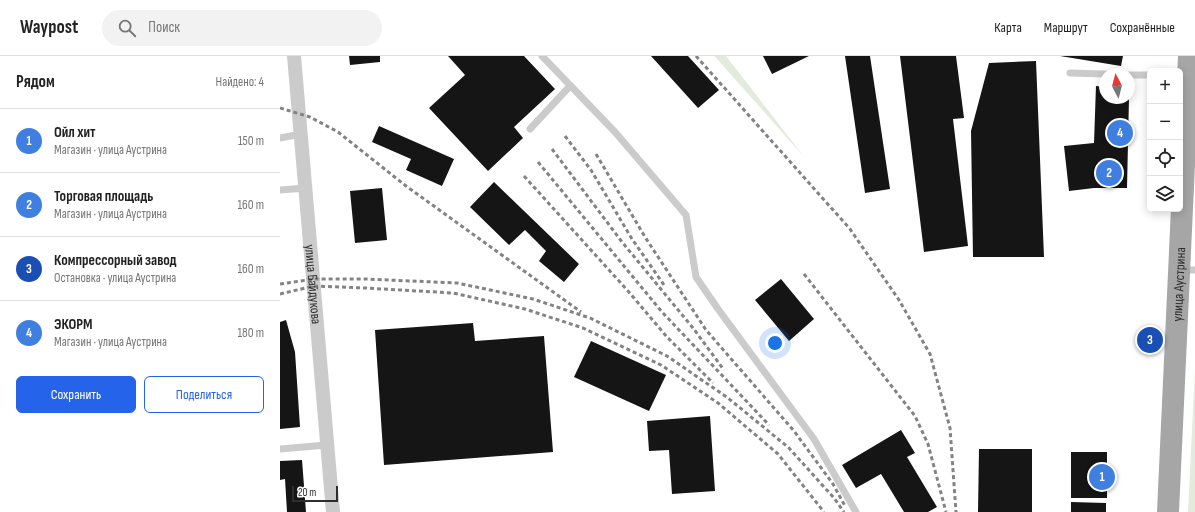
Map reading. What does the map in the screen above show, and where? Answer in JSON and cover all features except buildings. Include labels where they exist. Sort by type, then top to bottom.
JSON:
[{"type":"main road","name":"улица Аустрина","points":[[1168,512],[1188,270],[1186,69]]},
{"type":"street","name":"улица Байдукова","points":[[294,56],[332,512]]},
{"type":"lane","points":[[542,56],[615,132],[686,215],[696,277],[718,310],[814,440],[856,512]]},
{"type":"lane","points":[[1070,73],[1099,74]]},
{"type":"lane","points":[[1135,75],[1147,75]]},
{"type":"lane","points":[[530,129],[570,86]]},
{"type":"lane","points":[[280,138],[301,134]]},
{"type":"lane","points":[[280,190],[306,188]]},
{"type":"lane","points":[[280,449],[327,444]]},
{"type":"green space","points":[[714,56],[726,56],[805,158],[718,60]]},
{"type":"green space","points":[[1195,369],[1195,512],[1188,512]]},
{"type":"railway","points":[[696,56],[850,229],[899,300],[930,354],[950,428],[956,512]]},
{"type":"railway","points":[[280,108],[310,117],[338,132],[406,186],[581,312]]},
{"type":"railway","points":[[565,136],[591,170],[632,239],[664,285]]},
{"type":"railway","points":[[552,149],[622,242],[693,328],[724,370]]},
{"type":"railway","points":[[596,154],[645,237],[706,330],[794,431],[833,484],[845,506]]},
{"type":"railway","points":[[538,162],[662,312],[769,425]]},
{"type":"railway","points":[[524,176],[628,291],[667,337],[713,383]]},
{"type":"railway","points":[[804,274],[915,416],[928,444],[946,512]]},
{"type":"railway","points":[[280,284],[314,279],[365,279],[457,283],[533,299],[590,318],[667,356],[728,398],[789,448],[834,498],[844,512]]},
{"type":"railway","points":[[280,294],[314,286],[453,293],[525,309],[583,328],[661,365],[718,403],[778,454],[824,512]]},
{"type":"place","name":"ЭКОРМ","points":[[1120,133]]},
{"type":"place","name":"Торговая площадь","points":[[1109,173]]},
{"type":"place","name":"Компрессорный завод","points":[[1150,340]]},
{"type":"place","name":"Ойл хит","points":[[1102,477]]}]
